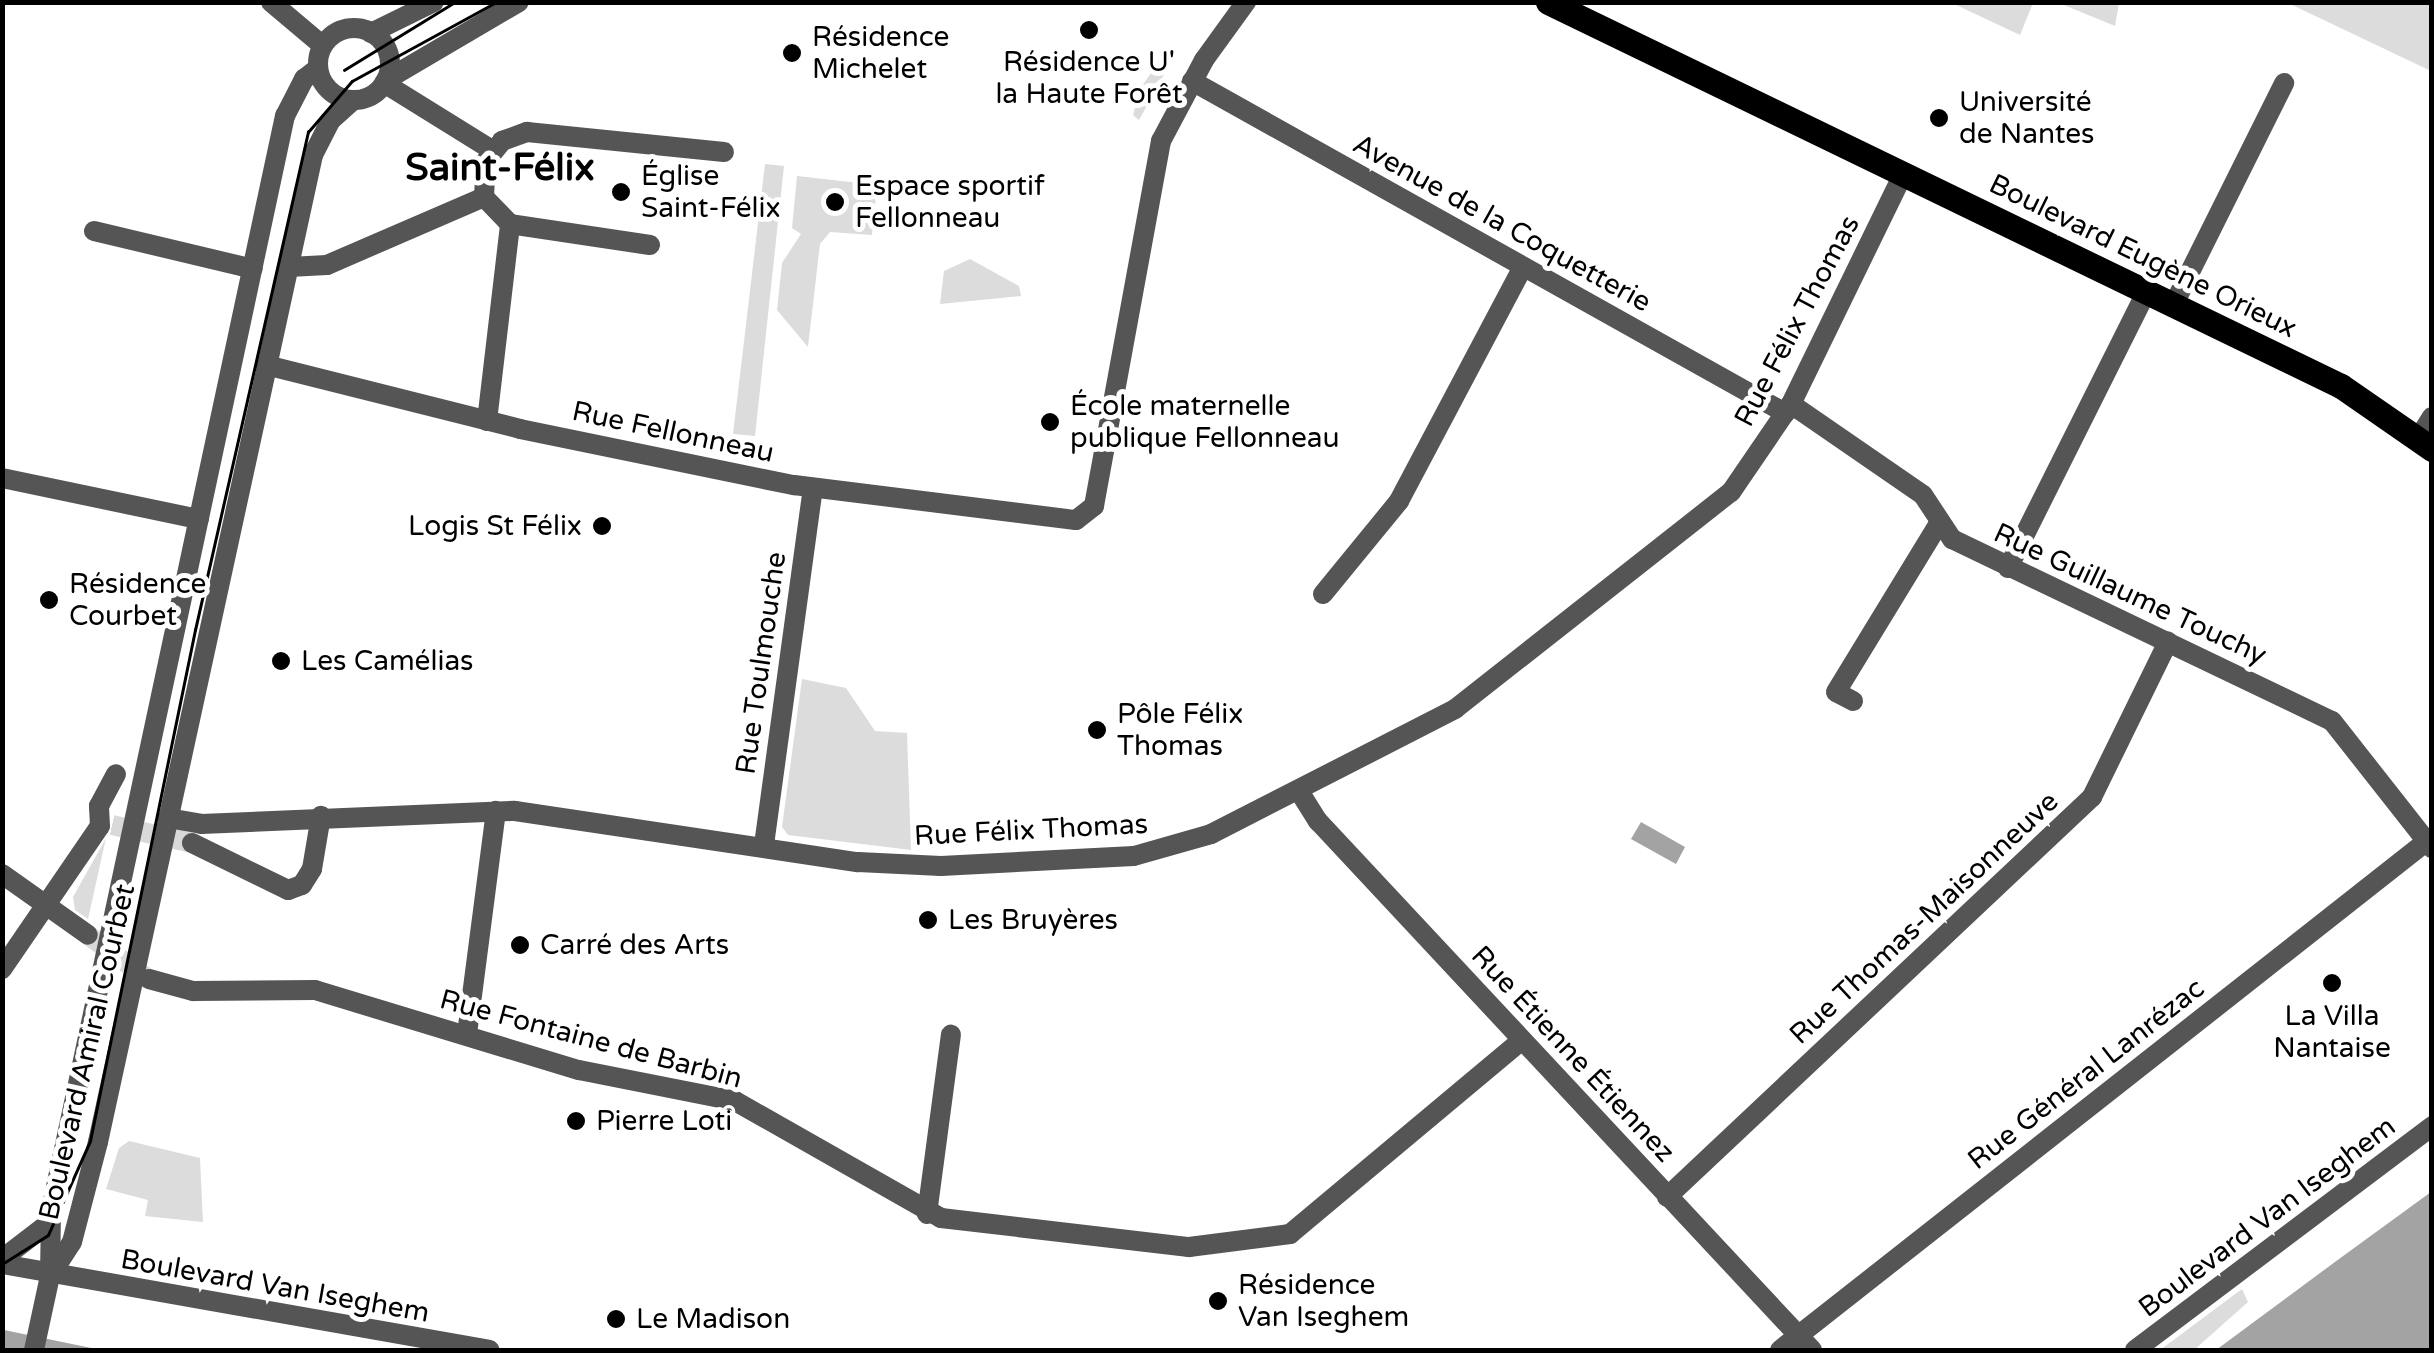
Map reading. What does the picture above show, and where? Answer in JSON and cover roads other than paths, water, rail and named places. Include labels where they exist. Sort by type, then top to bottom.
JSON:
[{"type":"main road","name":"Boulevard Eugène Orieux","points":[[1548,2],[2147,290],[2341,386],[2427,435]]},
{"type":"street","points":[[272,2],[303,25],[322,46]]},
{"type":"street","points":[[303,25],[308,2]]},
{"type":"street","points":[[371,33],[434,2]]},
{"type":"street","points":[[385,82],[388,53],[371,33],[348,28],[322,46],[318,68],[331,92],[353,100],[385,82],[518,2]]},
{"type":"street","points":[[1192,80],[1246,2]]},
{"type":"street","name":"Boulevard Amiral Courbet","points":[[50,1276],[49,1223],[285,116],[304,79],[318,68]]},
{"type":"street","name":"Avenue de la Coquetterie","points":[[1192,80],[1523,267],[1788,409]]},
{"type":"street","name":"Rue Fellonneau","points":[[266,365],[487,420],[813,488],[1076,520],[1094,506],[1161,141],[1192,80]]},
{"type":"street","points":[[385,82],[492,150]]},
{"type":"street","points":[[2174,304],[2284,83]]},
{"type":"street","name":"Boulevard Amiral Courbet","points":[[50,1276],[72,1242],[98,1142],[266,365],[322,132],[353,100]]},
{"type":"street","points":[[650,246],[510,224],[484,197],[482,172],[492,150],[526,132],[724,152]]},
{"type":"street","name":"Rue Félix Thomas","points":[[168,818],[201,824],[496,810],[900,865],[1134,856],[1212,834],[1474,695],[1731,492],[1788,409],[1904,174]]},
{"type":"street","points":[[289,267],[326,265],[484,197]]},
{"type":"street","points":[[487,420],[510,224]]},
{"type":"street","points":[[94,231],[253,269]]},
{"type":"street","points":[[1323,594],[1400,501],[1523,267]]},
{"type":"street","points":[[2008,568],[2147,290]]},
{"type":"street","name":"Rue Guillaume Touchy","points":[[1788,409],[1922,495],[1938,525],[2008,568],[2339,726],[2429,844]]},
{"type":"street","points":[[2,478],[199,520]]},
{"type":"street","name":"Rue Toulmouche","points":[[764,845],[813,488]]},
{"type":"street","points":[[1853,700],[1836,692],[1938,525]]},
{"type":"street","name":"Rue Thomas-Maisonneuve","points":[[1667,1197],[2092,798],[2168,642]]},
{"type":"street","points":[[2,969],[106,825],[99,806],[116,774]]},
{"type":"street","name":"Rue Étienne Étiennez","points":[[1299,790],[1318,821],[1805,1343]]},
{"type":"street","points":[[468,1034],[496,810]]},
{"type":"street","points":[[192,843],[288,890],[302,885],[312,869],[321,816]]},
{"type":"street","name":"Rue Général Lanrézac","points":[[1780,1350],[1805,1343],[2429,844]]},
{"type":"street","points":[[2,874],[88,935]]},
{"type":"street","name":"Rue Fontaine de Barbin","points":[[149,979],[194,992],[316,990],[580,1070],[735,1101],[927,1214],[1170,1246],[1281,1239],[1522,1040]]},
{"type":"street","points":[[927,1214],[950,1035]]},
{"type":"street","name":"Boulevard Van Iseghem","points":[[2135,1350],[2432,1126]]},
{"type":"street","points":[[2,1261],[49,1223]]},
{"type":"street","name":"Boulevard Van Iseghem","points":[[2,1261],[50,1276],[489,1350]]},
{"type":"street","points":[[34,1350],[50,1276]]},
{"type":"tunnel","points":[[112,825],[192,843]]},
{"type":"tunnel","points":[[88,935],[147,978]]},
{"type":"tram line","points":[[344,70],[455,2]]},
{"type":"tram line","points":[[2,1264],[48,1235],[90,1141],[195,630],[308,132],[352,81],[496,2]]},
{"type":"place","name":"Résidence U' la Haute Forêt","points":[[1089,30]]},
{"type":"place","name":"Résidence Michelet","points":[[792,53]]},
{"type":"place","name":"Université de Nantes","points":[[1939,118]]},
{"type":"place","name":"Église Saint-Félix","points":[[621,192]]},
{"type":"place","name":"Espace sportif Fellonneau","points":[[835,202]]},
{"type":"place","name":"École maternelle publique Fellonneau","points":[[1050,422]]},
{"type":"place","name":"Logis St Félix","points":[[602,526]]},
{"type":"place","name":"Résidence Courbet","points":[[49,600]]},
{"type":"place","name":"Les Camélias","points":[[281,661]]},
{"type":"place","name":"Pôle Félix Thomas","points":[[1097,730]]},
{"type":"place","name":"Les Bruyères","points":[[928,920]]},
{"type":"place","name":"Carré des Arts","points":[[520,945]]},
{"type":"place","name":"La Villa Nantaise","points":[[2332,983]]},
{"type":"place","name":"Pierre Loti","points":[[576,1121]]},
{"type":"place","name":"Résidence Van Iseghem","points":[[1218,1301]]},
{"type":"place","name":"Le Madison","points":[[616,1319]]},
{"type":"district","name":"Saint-Félix","points":[[500,169]]}]
